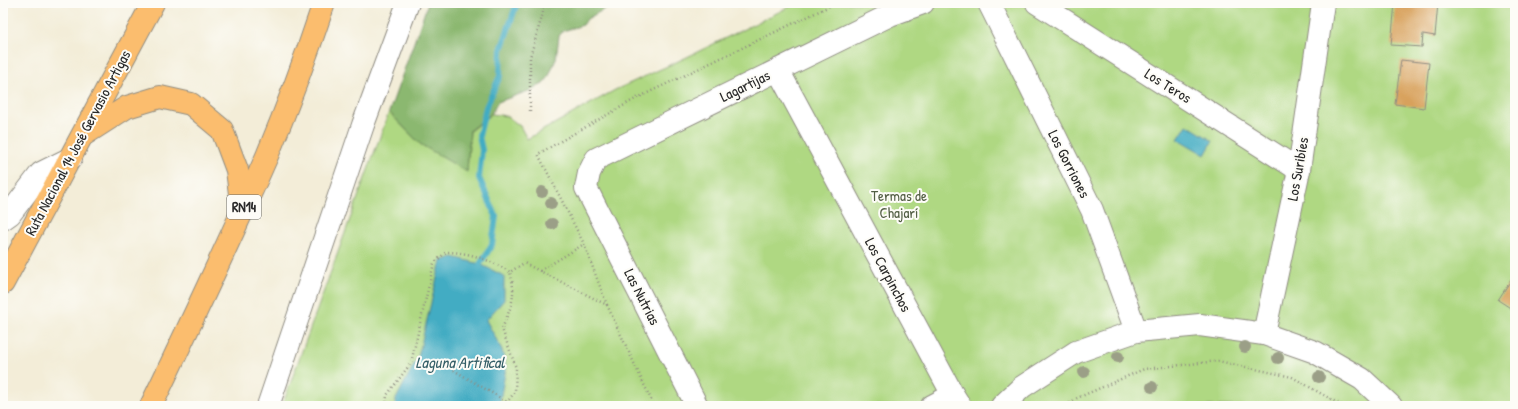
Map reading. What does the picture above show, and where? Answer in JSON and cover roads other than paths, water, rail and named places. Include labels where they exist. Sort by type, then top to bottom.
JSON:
[{"type":"highway","name":"Ruta Nacional 14 José Gervasio Artigas","points":[[3,283],[153,3]]},
{"type":"highway","name":"RN14","points":[[151,406],[242,212],[267,155],[324,3]]},
{"type":"highway","points":[[83,134],[127,107],[160,97],[191,104],[222,130],[237,170],[242,212]]},
{"type":"street","points":[[268,406],[361,133],[408,3]]},
{"type":"street","name":"Lagartijas","points":[[586,188],[589,172],[596,159],[890,15],[923,3]]},
{"type":"street","name":"Los Gorriones","points":[[989,3],[1092,210],[1136,331]]},
{"type":"street","name":"Los Teros","points":[[1037,3],[1299,170]]},
{"type":"street","name":"Los Suribíes","points":[[1264,334],[1299,170],[1323,3]]},
{"type":"street","name":"Los Carpinchos","points":[[778,70],[956,400]]},
{"type":"street","points":[[3,219],[10,214],[41,173],[71,158]]},
{"type":"street","name":"Las Nutrias","points":[[586,188],[697,406]]},
{"type":"street","points":[[1002,406],[1022,387],[1076,352],[1136,331],[1200,325],[1264,334],[1315,352],[1362,379],[1391,406]]},
{"type":"street","points":[[932,406],[956,400]]},
{"type":"water","points":[[1187,125],[1213,141],[1205,155],[1178,139]]},
{"type":"water","name":"Laguna Artifical","points":[[453,257],[480,264],[504,276],[504,300],[486,320],[502,350],[506,368],[499,406],[395,406],[396,399],[418,357],[441,261]]},
{"type":"waterway","points":[[480,264],[492,245],[496,216],[479,178],[482,150],[479,136],[486,107],[500,76],[501,50],[517,3]]},
{"type":"park label","name":"Termas de Chajarí","points":[[899,204]]}]
